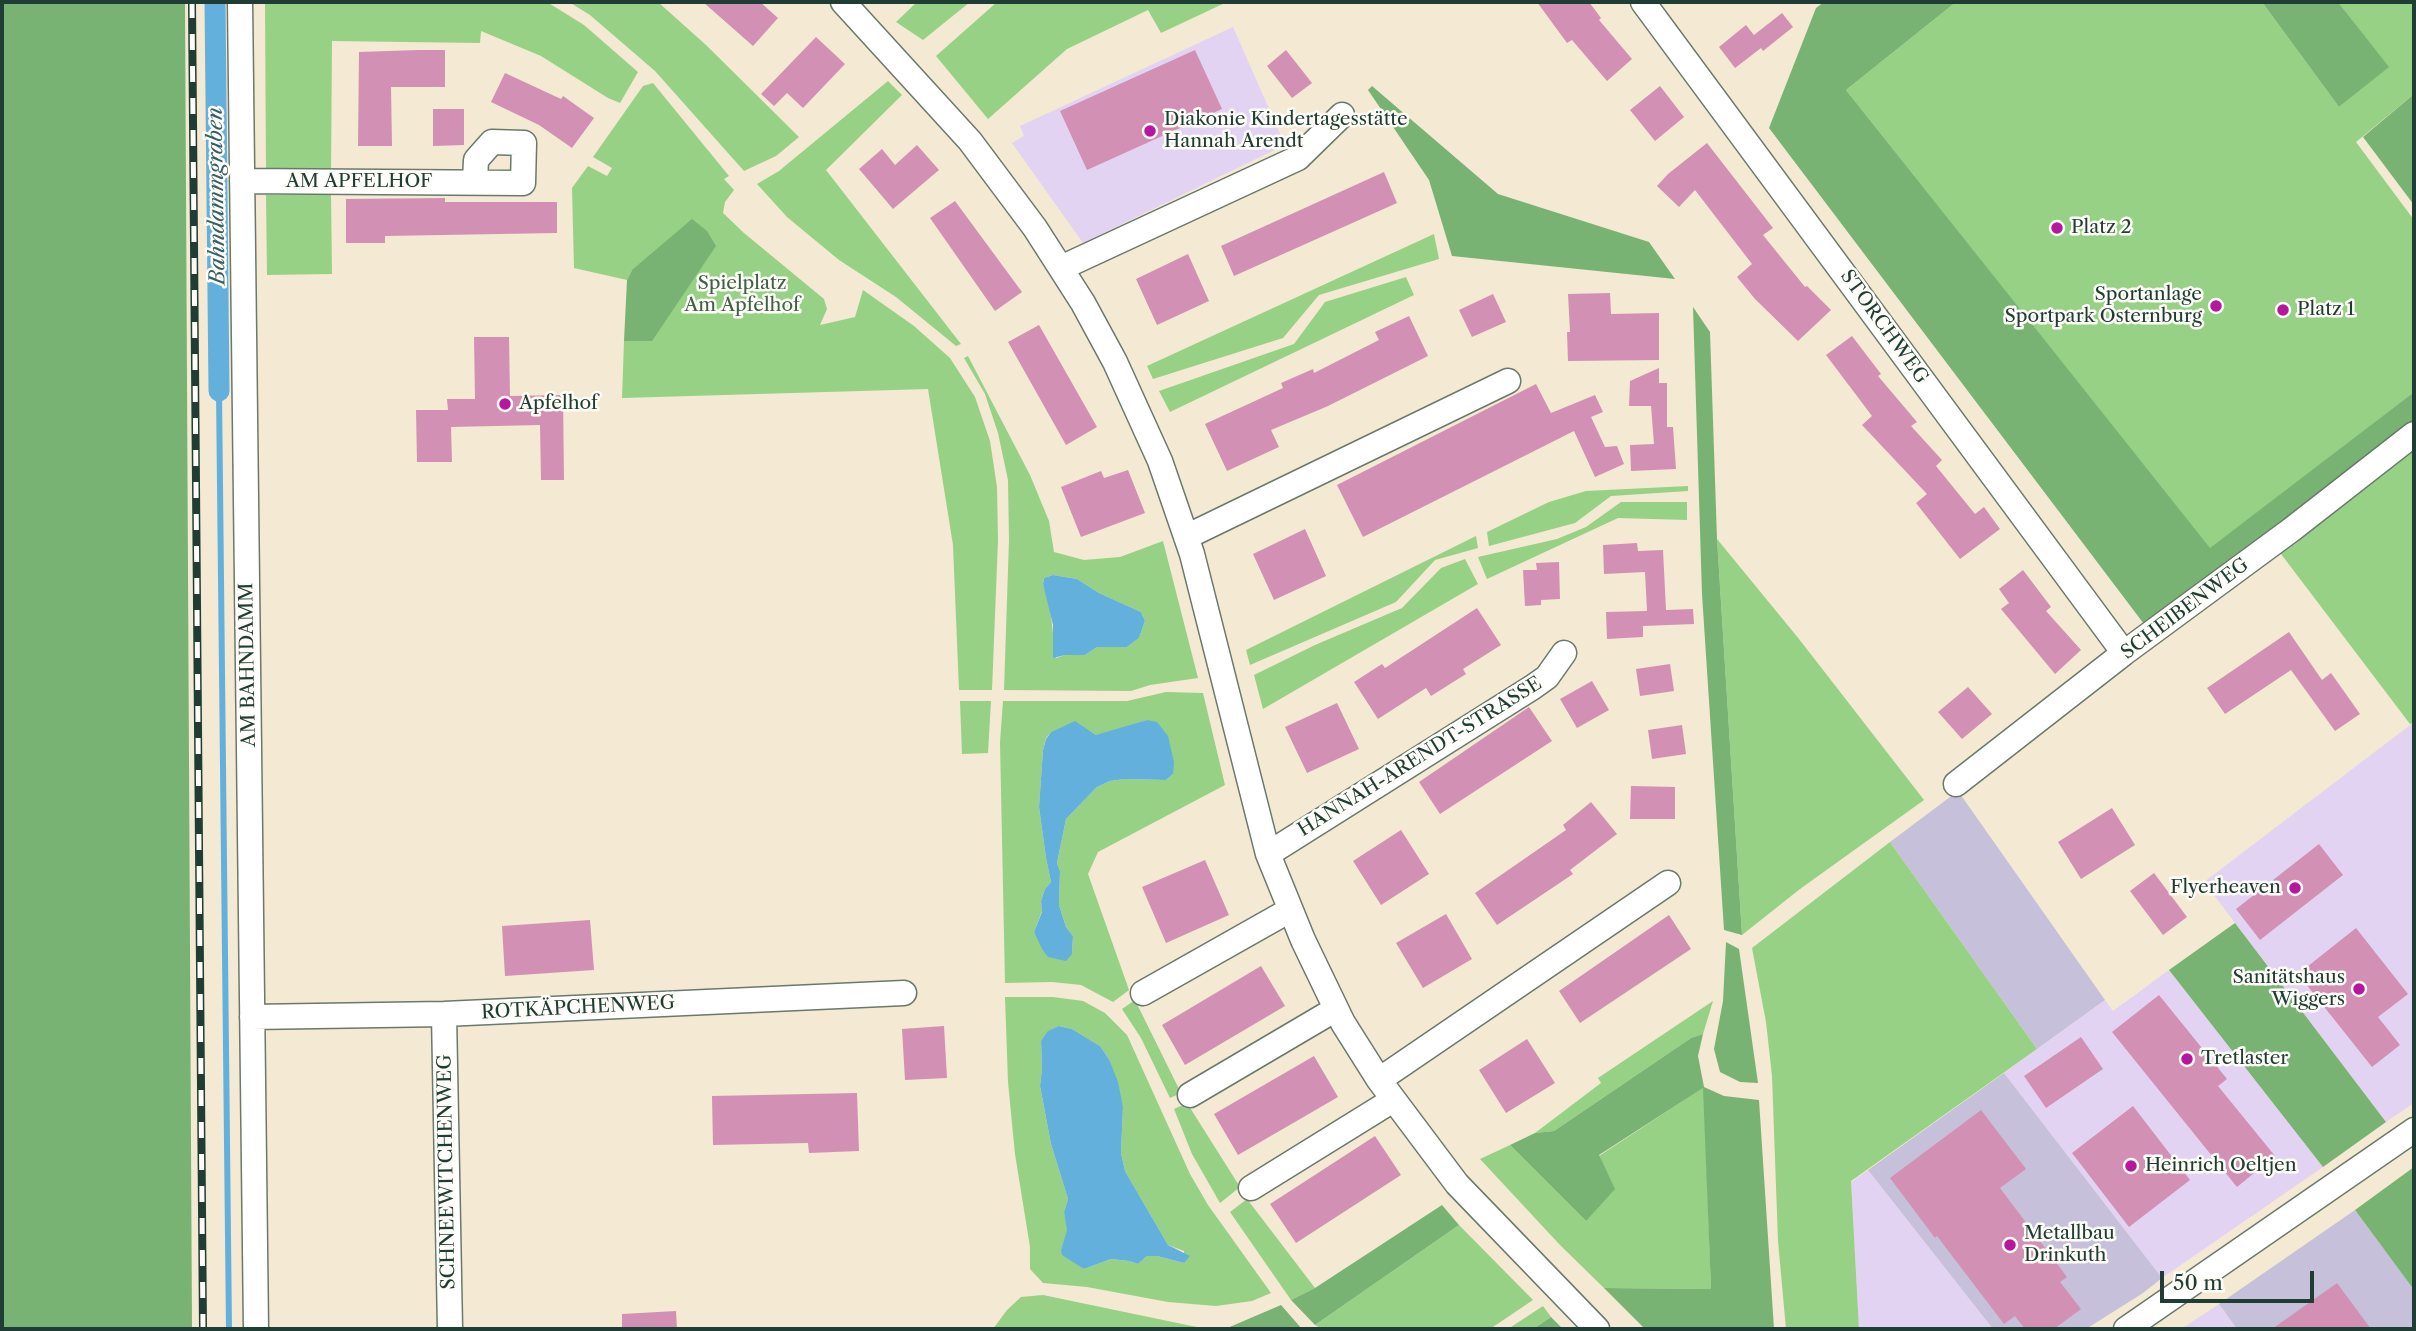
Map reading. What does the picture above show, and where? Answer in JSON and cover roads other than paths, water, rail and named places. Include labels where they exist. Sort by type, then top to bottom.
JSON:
[{"type":"street","name":"AM BAHNDAMM","points":[[240,2],[256,1329]]},
{"type":"street","points":[[843,2],[970,141],[1035,228],[1096,324],[1160,461],[1205,600],[1268,854],[1290,910],[1336,1009],[1378,1080],[1457,1184],[1597,1329]]},
{"type":"street","name":"STORCHWEG","points":[[1643,2],[2124,653]]},
{"type":"street","points":[[1061,268],[1298,158],[1342,115]]},
{"type":"street","name":"AM APFELHOF","points":[[242,181],[475,182]]},
{"type":"street","points":[[1186,537],[1508,381]]},
{"type":"street","name":"SCHEIBENWEG","points":[[1956,784],[2414,434]]},
{"type":"street","name":"HANNAH-ARENDT-STRASSE","points":[[1268,854],[1533,687],[1546,677],[1564,653]]},
{"type":"street","points":[[1378,1080],[1668,883]]},
{"type":"street","points":[[1143,993],[1290,910]]},
{"type":"street","name":"ROTKÄPCHENWEG","points":[[252,1017],[444,1014],[904,993]]},
{"type":"street","points":[[1190,1095],[1336,1009]]},
{"type":"street","name":"SCHNEEWITCHENWEG","points":[[444,1014],[450,1329]]},
{"type":"street","points":[[1251,1188],[1393,1100]]},
{"type":"street","points":[[2126,1329],[2414,1130]]},
{"type":"water","points":[[1053,575],[1077,579],[1099,593],[1141,612],[1145,621],[1139,638],[1127,647],[1097,647],[1085,655],[1053,658],[1053,625],[1043,584],[1044,578]]},
{"type":"water","points":[[1147,720],[1157,722],[1168,736],[1174,762],[1173,774],[1166,780],[1110,781],[1097,787],[1066,819],[1057,863],[1060,871],[1059,905],[1066,927],[1073,936],[1072,954],[1066,961],[1048,957],[1034,932],[1042,912],[1041,901],[1045,889],[1051,882],[1039,807],[1046,739],[1051,732],[1075,721],[1096,735]]},
{"type":"water","points":[[1059,1026],[1072,1029],[1100,1046],[1109,1059],[1118,1082],[1123,1107],[1121,1153],[1125,1171],[1168,1245],[1190,1256],[1184,1263],[1147,1256],[1138,1264],[1111,1259],[1084,1269],[1062,1255],[1067,1230],[1064,1212],[1068,1199],[1051,1144],[1040,1086],[1041,1041],[1048,1031]]},
{"type":"waterway","name":"Bahndammgraben","points":[[215,2],[219,391]]},
{"type":"waterway","points":[[219,391],[229,1329]]},
{"type":"railway","points":[[192,2],[203,1329]]},
{"type":"place","name":"Diakonie Kindertagesstätte Hannah Arendt","points":[[1150,131]]},
{"type":"place","name":"Platz 2","points":[[2057,228]]},
{"type":"place","name":"Sportanlage Sportpark Osternburg","points":[[2216,306]]},
{"type":"place","name":"Platz 1","points":[[2283,310]]},
{"type":"place","name":"Apfelhof","points":[[505,404]]},
{"type":"place","name":"Flyerheaven","points":[[2295,888]]},
{"type":"place","name":"Sanitätshaus Wiggers","points":[[2359,989]]},
{"type":"place","name":"Tretlaster","points":[[2187,1059]]},
{"type":"place","name":"Heinrich Oeltjen","points":[[2131,1166]]},
{"type":"place","name":"Metallbau Drinkuth","points":[[2010,1245]]},
{"type":"park label","name":"Spielplatz Am Apfelhof","points":[[742,295]]}]
